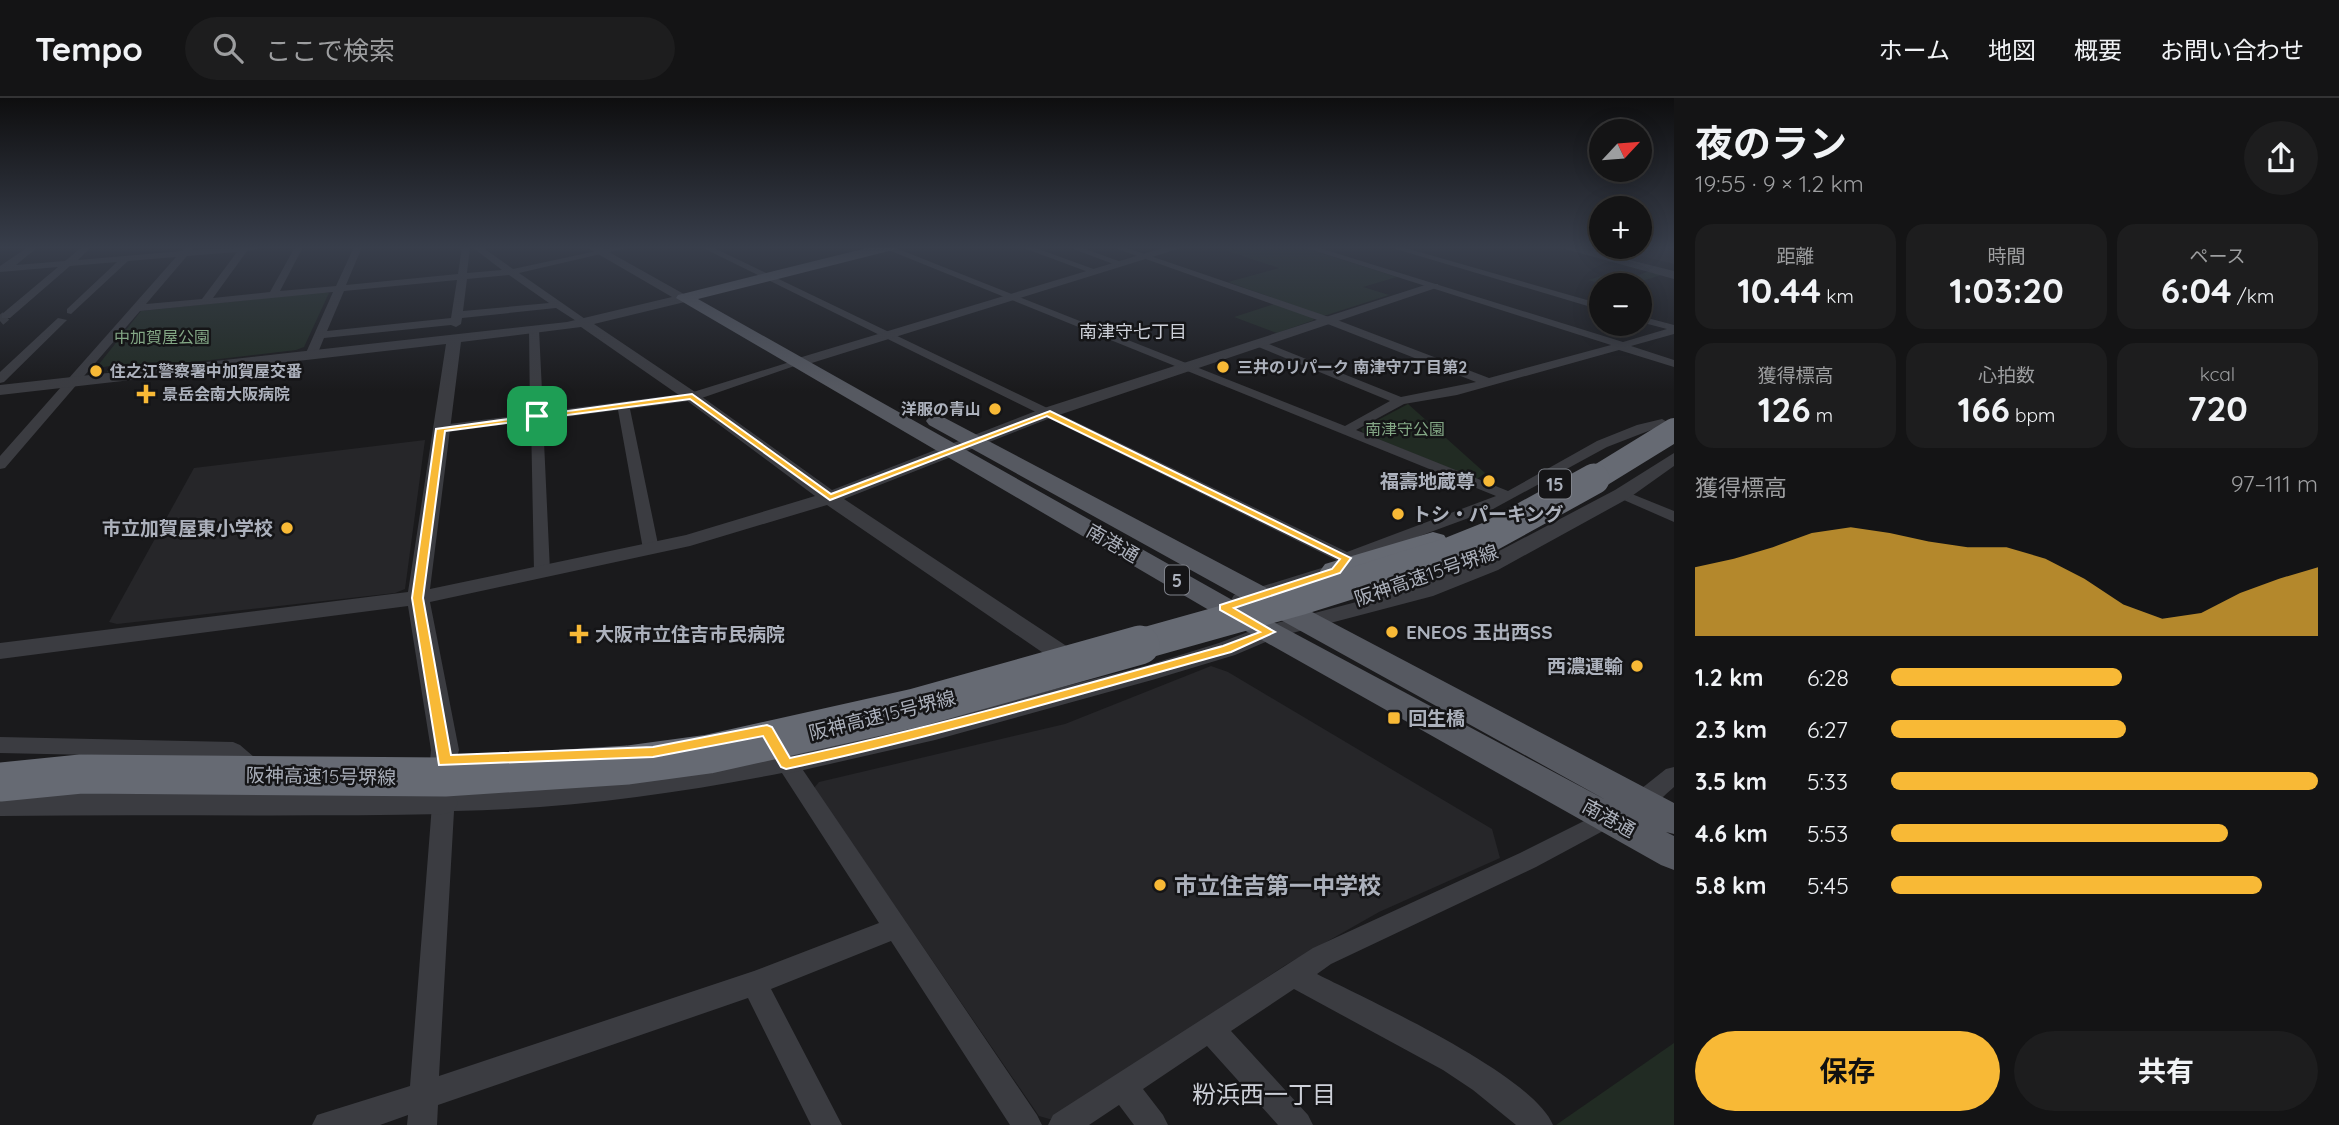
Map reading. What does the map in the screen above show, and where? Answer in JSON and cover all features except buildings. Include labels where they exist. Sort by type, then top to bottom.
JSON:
[{"type":"highway","name":"15","points":[[1341,565],[1393,555],[1433,541],[1530,498],[1672,428]]},
{"type":"highway","name":"阪神高速15号堺線","points":[[1,801],[65,796],[396,800],[529,795],[663,781],[799,757],[1015,703],[1417,582],[1471,562],[1547,527],[1672,428]]},
{"type":"main road","points":[[693,296],[697,295]]},
{"type":"main road","name":"南港通","points":[[693,296],[963,446],[1256,595],[1674,820]]},
{"type":"main road","name":"南港通","points":[[963,446],[1224,607],[1674,854]]},
{"type":"street","points":[[6,316],[31,295]]},
{"type":"street","points":[[71,311],[88,295]]},
{"type":"street","points":[[0,465],[147,295]]},
{"type":"street","points":[[205,301],[209,295]]},
{"type":"street","points":[[136,308],[273,295]]},
{"type":"street","points":[[310,355],[336,295]]},
{"type":"street","points":[[422,1125],[444,803],[445,750],[418,598],[460,295]]},
{"type":"street","points":[[543,295],[692,397],[830,498],[1060,653]]},
{"type":"street","points":[[804,295],[1047,413],[1341,565],[1377,569],[1457,541],[1514,514],[1658,432],[1672,428]]},
{"type":"street","points":[[1006,295],[1509,496]]},
{"type":"street","points":[[441,429],[692,397],[1018,295]]},
{"type":"street","points":[[1253,295],[1488,382]]},
{"type":"street","points":[[0,652],[418,598],[650,549],[830,498],[1047,413],[1408,295]]},
{"type":"street","points":[[1458,295],[1674,364]]},
{"type":"street","points":[[1559,295],[1589,304]]},
{"type":"street","points":[[319,335],[456,325],[534,330],[584,323],[693,296]]},
{"type":"street","points":[[0,390],[310,355],[557,305]]},
{"type":"street","points":[[0,379],[62,320]]},
{"type":"street","points":[[1652,322],[1674,330]]},
{"type":"street","points":[[534,330],[542,571]]},
{"type":"street","points":[[1345,431],[1399,401],[1432,397],[1674,330]]},
{"type":"street","points":[[1260,344],[1399,401]]},
{"type":"street","points":[[623,405],[650,549]]},
{"type":"street","points":[[0,768],[61,764],[444,761],[653,752],[767,730],[1224,607],[1341,565],[1509,496],[1599,447],[1650,425],[1672,428]]},
{"type":"street","points":[[1,801],[343,805],[523,802],[690,782],[786,764],[935,730],[1153,672],[1227,649],[1269,632],[1424,591],[1490,565],[1622,494],[1674,458]]},
{"type":"street","points":[[1622,494],[1674,517]]},
{"type":"street","points":[[767,730],[786,764],[1027,1125]]},
{"type":"street","points":[[0,745],[233,750],[251,764]]},
{"type":"street","points":[[1640,802],[1674,775]]},
{"type":"street","points":[[1063,1125],[1322,956],[1528,860],[1608,818]]},
{"type":"street","points":[[327,1125],[340,1125],[754,983],[895,928]]},
{"type":"street","points":[[1292,974],[1453,1061],[1492,1085],[1538,1125]]},
{"type":"street","points":[[754,983],[827,1125]]},
{"type":"street","points":[[1210,1029],[1298,1125]]},
{"type":"street","points":[[1123,1087],[1153,1125]]},
{"type":"shaded area","name":"市立加賀屋東小学校","points":[[425,440],[405,589],[395,593],[117,624],[109,622],[194,468]]},
{"type":"shaded area","name":"市立住吉第一中学校","points":[[1211,666],[1228,672],[1492,829],[1500,858],[1379,912],[1284,966],[1053,1120],[1039,1116],[814,788],[819,782],[1065,724]]},
{"type":"green space","name":"中加賀屋公園","points":[[296,295],[328,295],[304,347],[296,350],[107,372],[110,366],[96,368],[141,311]]},
{"type":"green space","points":[[1264,295],[1389,295],[1327,315]]},
{"type":"green space","points":[[1274,304],[1314,320],[1277,333],[1234,317]]},
{"type":"green space","name":"南津守公園","points":[[1408,404],[1485,473],[1477,479],[1363,433],[1361,429]]},
{"type":"green space","points":[[1674,1043],[1674,1125],[1556,1125]]},
{"type":"tunnel","points":[[0,321],[6,316]]},
{"type":"place","name":"三井のリパーク 南津守7丁目第2","points":[[1223,367]]},
{"type":"place","name":"住之江警察署中加賀屋交番","points":[[96,371]]},
{"type":"place","name":"景岳会南大阪病院","points":[[146,394]]},
{"type":"place","name":"洋服の青山","points":[[995,409]]},
{"type":"place","name":"福壽地蔵尊","points":[[1489,481]]},
{"type":"place","name":"トシ・パーキング","points":[[1398,514]]},
{"type":"place","name":"市立加賀屋東小学校","points":[[287,528]]},
{"type":"place","name":"ENEOS 玉出西SS","points":[[1392,632]]},
{"type":"place","name":"大阪市立住吉市民病院","points":[[579,634]]},
{"type":"place","name":"西濃運輸","points":[[1637,666]]},
{"type":"place","name":"回生橋","points":[[1394,718]]},
{"type":"place","name":"市立住吉第一中学校","points":[[1160,885]]},
{"type":"district","name":"南津守七丁目","points":[[1133,331]]},
{"type":"district","name":"粉浜西一丁目","points":[[1264,1094]]},
{"type":"route","points":[[692,397],[830,498],[1047,413],[1346,558],[1336,571],[1224,607],[1269,632],[1227,649],[1153,672],[848,751],[786,764],[767,730],[653,752],[444,761],[445,750],[418,598],[441,429],[537,416],[692,397]]}]
